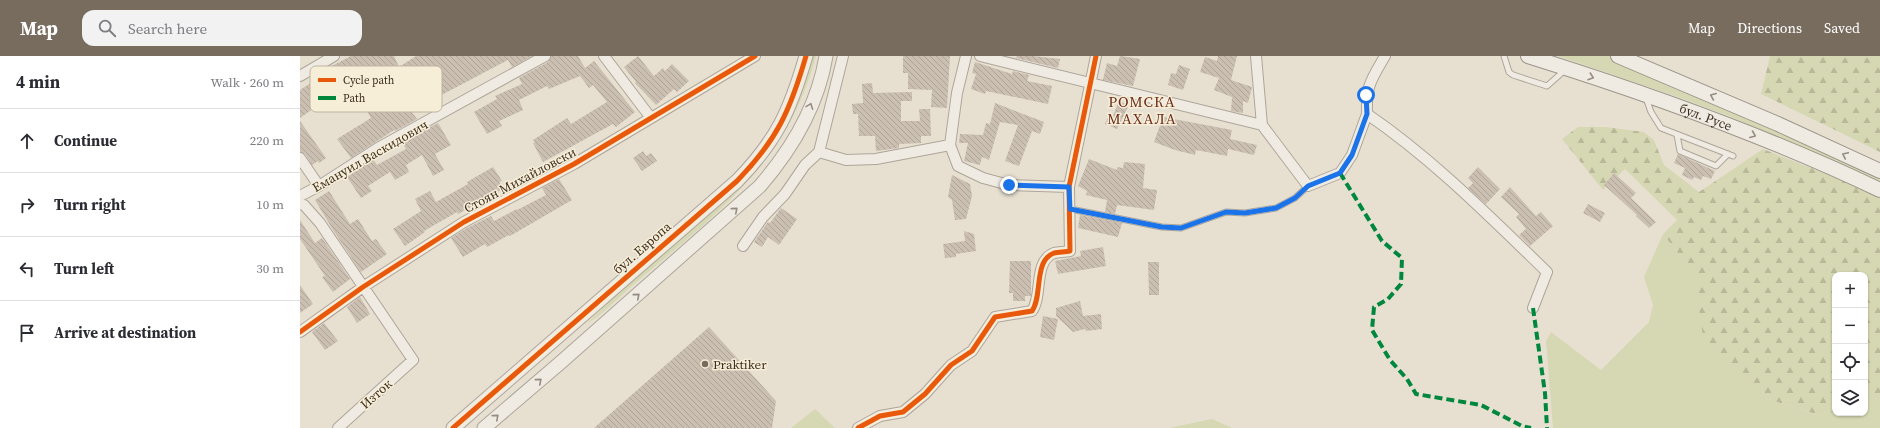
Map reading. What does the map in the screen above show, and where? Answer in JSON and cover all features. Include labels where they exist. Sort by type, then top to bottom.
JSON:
[{"type":"main road","name":"бул. Русе","points":[[1528,56],[1567,68],[1743,131],[1839,171],[1880,190]]},
{"type":"main road","name":"бул. Русе","points":[[1618,56],[1778,124],[1880,171]]},
{"type":"street","points":[[317,66],[334,56]]},
{"type":"street","name":"Емануил Васкидович","points":[[300,196],[319,186],[378,148],[545,56]]},
{"type":"street","points":[[604,56],[652,118]]},
{"type":"street","name":"Стоян Михайловски","points":[[300,332],[363,287],[464,222],[574,164],[755,56]]},
{"type":"street","name":"бул. Европа","points":[[453,428],[736,181],[750,167],[766,147],[784,120],[796,90],[806,56]]},
{"type":"street","points":[[484,428],[572,353],[760,186],[786,154],[802,126],[816,90],[826,56]]},
{"type":"street","points":[[743,246],[763,217],[785,194],[805,165],[819,152],[843,56]]},
{"type":"street","points":[[966,56],[957,93],[950,145],[958,166],[983,178],[1009,185],[1069,187]]},
{"type":"street","points":[[980,56],[1262,125]]},
{"type":"street","points":[[858,428],[880,416],[903,412],[912,405],[925,394],[951,365],[972,351],[995,317],[1032,311],[1036,305],[1040,274],[1044,263],[1054,254],[1070,251],[1069,187],[1096,56]]},
{"type":"street","points":[[1256,56],[1262,125],[1308,186],[1340,173],[1352,155],[1367,114],[1366,95],[1370,82],[1386,56]]},
{"type":"street","points":[[300,76],[310,70]]},
{"type":"street","points":[[1367,114],[1397,134],[1513,237],[1547,272],[1533,308]]},
{"type":"street","points":[[819,152],[846,160],[876,159],[950,145]]},
{"type":"street","points":[[300,158],[319,186]]},
{"type":"street","points":[[300,204],[304,205],[320,223],[363,287]]},
{"type":"street","name":"Изток","points":[[338,428],[414,360],[363,287]]},
{"type":"lane","points":[[1504,56],[1509,72],[1513,75],[1547,86],[1567,68]]},
{"type":"lane","points":[[1644,95],[1651,112],[1661,128],[1730,155],[1716,166],[1680,151],[1677,135]]},
{"type":"lane","points":[[1070,209],[1162,227],[1181,228],[1226,212],[1245,213],[1276,208],[1295,198],[1308,186]]},
{"type":"green space","points":[[810,56],[816,56],[803,94],[787,127],[767,158],[719,211],[603,312],[587,323],[754,166]]},
{"type":"green space","points":[[1558,56],[1609,56],[1628,63],[1880,176],[1880,183],[1731,117]]},
{"type":"green space","points":[[1770,56],[1880,56],[1880,152],[1761,94]]},
{"type":"green space","points":[[1578,127],[1606,127],[1644,132],[1654,140],[1664,165],[1699,192],[1763,149],[1842,180],[1880,198],[1880,398],[1868,399],[1868,272],[1832,272],[1832,412],[1822,416],[1771,400],[1704,344],[1694,273],[1663,234],[1677,220],[1625,169],[1603,190],[1562,139]]},
{"type":"green space","points":[[1663,234],[1694,272],[1705,344],[1771,400],[1821,416],[1832,412],[1832,416],[1868,416],[1868,399],[1880,398],[1880,428],[1553,428],[1546,341],[1551,332],[1601,370],[1649,322],[1653,305],[1644,277]]},
{"type":"green space","points":[[815,409],[835,428],[791,428]]},
{"type":"green space","points":[[1212,419],[1232,428],[1169,428]]},
{"type":"building","points":[[351,56],[394,56],[399,66],[332,66]]},
{"type":"building","points":[[416,56],[532,56],[512,67],[508,60],[442,95],[442,66],[401,66]]},
{"type":"building","points":[[551,56],[578,56],[585,68],[594,61],[635,112],[616,127],[613,124],[543,162],[533,143],[535,142],[533,140],[567,118],[571,124],[607,102],[593,85],[589,88],[580,76],[549,89],[547,86],[519,100],[523,110],[499,121],[502,126],[487,134],[474,112],[497,99],[495,96],[522,84],[519,78],[548,62]]},
{"type":"building","points":[[638,56],[654,76],[663,68],[665,71],[672,64],[689,81],[677,92],[674,89],[656,105],[635,83],[636,82],[624,67]]},
{"type":"building","points":[[903,56],[950,56],[947,108],[931,107],[932,90],[908,89],[908,73],[903,73]]},
{"type":"building","points":[[1017,56],[1060,59],[1058,68],[1016,58]]},
{"type":"building","points":[[1120,56],[1140,59],[1133,86],[1103,80],[1107,63],[1117,66]]},
{"type":"building","points":[[1218,56],[1237,56],[1231,80],[1252,87],[1248,103],[1243,101],[1243,113],[1231,111],[1232,97],[1214,90],[1219,78],[1200,72],[1205,57],[1217,61]]},
{"type":"building","points":[[975,62],[1012,74],[1013,71],[1029,75],[1027,81],[1052,86],[1048,104],[986,91],[985,94],[971,89],[976,74],[972,73]]},
{"type":"building","points":[[1179,65],[1190,69],[1183,90],[1168,85],[1171,73],[1176,74]]},
{"type":"building","points":[[310,83],[310,111],[300,118],[300,90]]},
{"type":"building","points":[[872,83],[873,93],[912,92],[912,101],[901,101],[901,121],[920,121],[919,109],[930,109],[931,136],[921,136],[921,143],[899,144],[899,148],[876,151],[875,136],[859,136],[858,114],[853,114],[852,104],[863,103],[862,84]]},
{"type":"building","points":[[1119,101],[1129,105],[1117,129],[1105,124],[1109,115],[1113,116]]},
{"type":"building","points":[[995,103],[1044,122],[1040,134],[1032,131],[1019,166],[1005,161],[1018,125],[1000,122],[989,160],[982,157],[980,165],[964,161],[968,143],[959,143],[960,134],[983,135],[986,123],[990,124]]},
{"type":"building","points":[[367,112],[412,112],[417,119],[395,131],[394,130],[351,158],[337,139],[371,118]]},
{"type":"building","points":[[1163,117],[1232,130],[1230,139],[1257,145],[1254,155],[1228,149],[1227,156],[1196,150],[1195,155],[1175,150],[1154,142]]},
{"type":"building","points":[[300,121],[326,158],[319,163],[318,161],[312,165],[305,154],[300,152]]},
{"type":"building","points":[[438,123],[451,145],[435,154],[444,170],[433,176],[422,155],[406,165],[409,172],[395,180],[390,172],[368,186],[372,191],[361,198],[347,177],[373,159],[377,165],[406,149],[402,142]]},
{"type":"building","points":[[643,151],[646,156],[651,153],[657,161],[642,171],[633,158]]},
{"type":"building","points":[[1678,154],[1715,171],[1711,179],[1703,176],[1701,180],[1694,177],[1692,180],[1682,175],[1685,168],[1674,163]]},
{"type":"building","points":[[1089,159],[1117,170],[1117,167],[1123,168],[1124,162],[1145,164],[1143,188],[1157,190],[1154,210],[1117,205],[1115,214],[1105,212],[1107,200],[1086,195],[1087,191],[1078,186]]},
{"type":"building","points":[[493,167],[502,181],[499,182],[503,189],[458,214],[457,212],[424,231],[425,232],[405,246],[393,229],[421,211],[415,199],[430,191],[436,202],[468,184],[467,182]]},
{"type":"building","points":[[1478,167],[1500,189],[1486,204],[1468,188],[1473,183],[1468,178]]},
{"type":"building","points":[[1614,173],[1636,193],[1631,198],[1656,222],[1649,228],[1604,185]]},
{"type":"building","points":[[952,175],[970,184],[972,196],[966,219],[955,220],[952,200],[948,197]]},
{"type":"building","points":[[559,179],[572,200],[510,236],[509,235],[487,247],[485,244],[463,257],[451,238],[491,216],[494,221],[546,195],[542,188]]},
{"type":"building","points":[[1510,187],[1536,216],[1541,212],[1553,226],[1530,246],[1519,235],[1526,229],[1516,217],[1519,214],[1501,197]]},
{"type":"building","points":[[329,191],[350,224],[358,219],[372,241],[376,239],[387,254],[361,272],[315,200]]},
{"type":"building","points":[[1588,204],[1605,213],[1600,222],[1583,213]]},
{"type":"building","points":[[781,208],[797,219],[779,245],[768,237],[762,247],[754,242],[768,222],[770,223]]},
{"type":"building","points":[[1080,215],[1122,223],[1118,237],[1078,228]]},
{"type":"building","points":[[300,220],[315,243],[322,238],[350,279],[333,292],[322,277],[325,276],[300,239]]},
{"type":"building","points":[[964,231],[974,234],[976,251],[956,254],[956,257],[945,258],[943,244],[965,241]]},
{"type":"building","points":[[1103,247],[1106,266],[1058,274],[1055,261],[1081,256],[1080,251]]},
{"type":"building","points":[[1010,261],[1031,261],[1031,296],[1025,296],[1025,301],[1013,301],[1013,293],[1009,293]]},
{"type":"building","points":[[1148,262],[1159,262],[1159,295],[1149,295]]},
{"type":"building","points":[[300,285],[313,304],[300,313]]},
{"type":"building","points":[[360,297],[370,314],[357,323],[347,307]]},
{"type":"building","points":[[1080,301],[1083,316],[1101,314],[1102,329],[1086,331],[1085,329],[1073,332],[1056,316],[1056,308]]},
{"type":"building","points":[[1043,316],[1058,319],[1054,340],[1040,337]]},
{"type":"building","points":[[324,323],[338,341],[325,350],[312,332]]},
{"type":"building","name":"Praktiker","points":[[709,327],[776,401],[772,428],[594,428]]},
{"type":"marked path","points":[[1340,173],[1382,241],[1402,258],[1401,284],[1388,299],[1374,307],[1372,330],[1390,360],[1407,379],[1416,394],[1481,405],[1522,426],[1531,428]]},
{"type":"marked path","points":[[1533,308],[1545,393],[1547,428]]},
{"type":"cycle path","points":[[300,332],[363,287],[464,222],[574,164],[755,56]]},
{"type":"cycle path","points":[[453,428],[737,181],[762,152],[780,124],[788,109],[806,56]]},
{"type":"cycle path","points":[[858,428],[880,416],[903,412],[925,394],[951,365],[972,351],[995,317],[1032,311],[1037,297],[1043,263],[1047,257],[1054,253],[1070,251],[1069,187],[1096,56]]},
{"type":"place","name":"Praktiker","points":[[705,364]]},
{"type":"district","name":"РОМСКА МАХАЛА","points":[[1142,110]]},
{"type":"route","points":[[1009,185],[1069,187],[1070,209],[1162,227],[1181,228],[1226,212],[1245,213],[1276,208],[1295,198],[1308,186],[1340,173],[1352,155],[1367,114],[1366,95]]}]
